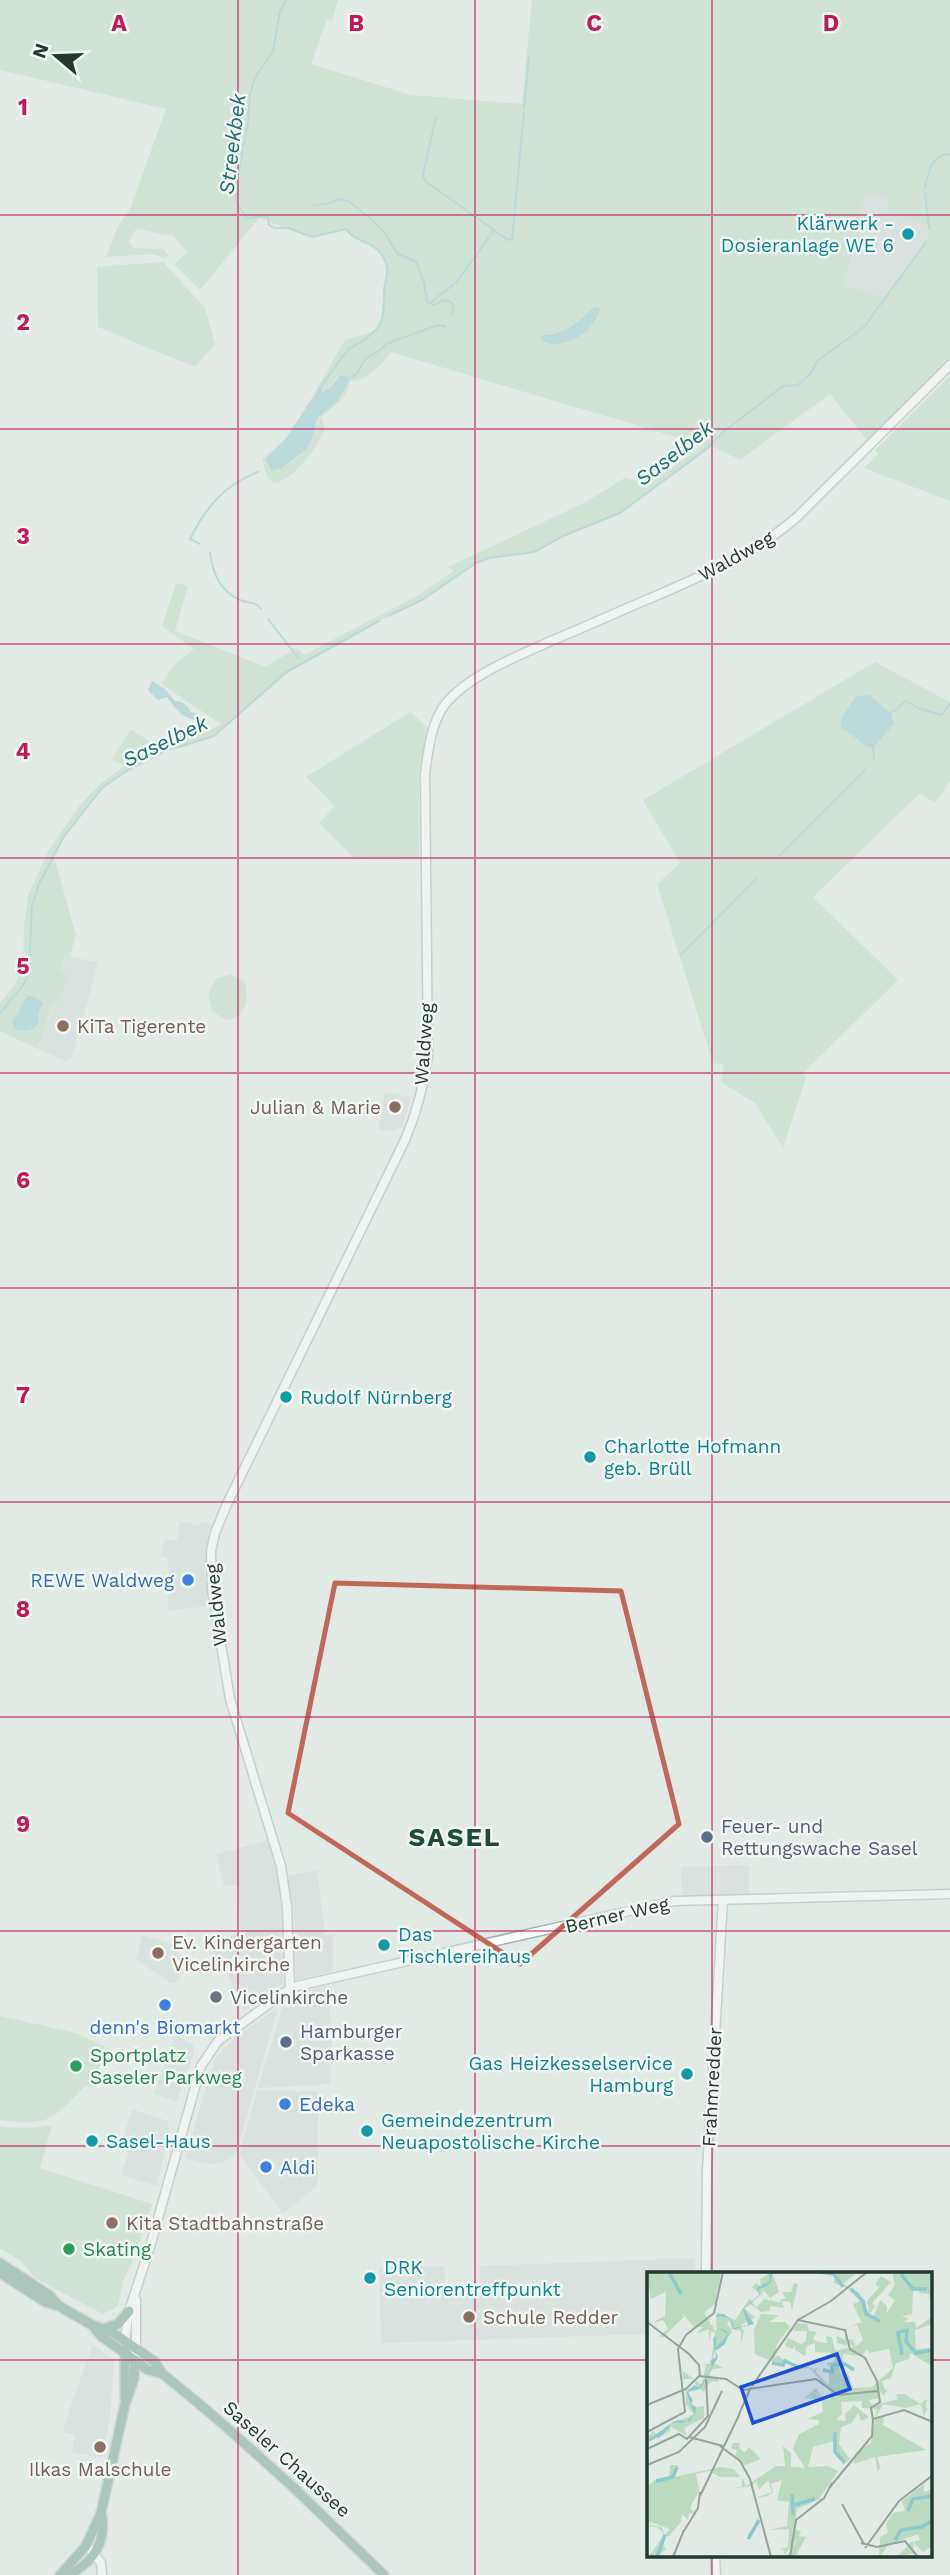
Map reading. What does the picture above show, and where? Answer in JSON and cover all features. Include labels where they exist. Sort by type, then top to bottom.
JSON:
[{"type":"main road","name":"Waldweg","points":[[290,1989],[287,1907],[283,1878],[227,1689],[212,1590],[211,1551],[227,1504],[417,1112],[428,1055],[425,774],[437,720],[446,704],[469,683],[513,658],[718,569],[772,538],[797,517],[950,365]]},
{"type":"main road","name":"Berner Weg","points":[[290,1989],[674,1901],[950,1894]]},
{"type":"main road","name":"Frahmredder","points":[[706,2272],[708,2169],[723,1900]]},
{"type":"main road","points":[[125,2404],[125,2341],[129,2311],[197,2076],[213,2046],[290,1989]]},
{"type":"main road","name":"Saseler Chaussee","points":[[0,2263],[49,2295],[59,2306]]},
{"type":"main road","name":"Saseler Chaussee","points":[[0,2273],[45,2302],[59,2306],[92,2325],[105,2328],[154,2361],[163,2374],[297,2490],[384,2575]]},
{"type":"main road","points":[[60,2575],[84,2549],[102,2513],[125,2404],[134,2379],[138,2287]]},
{"type":"main road","points":[[105,2328],[118,2324],[129,2311]]},
{"type":"main road","name":"Saseler Chaussee","points":[[92,2325],[101,2336],[148,2370],[163,2374]]},
{"type":"main road","points":[[68,2575],[92,2557],[104,2529],[102,2513]]},
{"type":"main road","points":[[84,2549],[102,2563],[101,2575]]},
{"type":"highlighted area","points":[[335,1583],[621,1591],[679,1824],[520,1964],[288,1813]]},
{"type":"shaded area","points":[[867,193],[890,200],[886,212],[930,226],[926,242],[886,298],[842,286],[860,224],[856,222]]},
{"type":"shaded area","name":"KiTa Tigerente","points":[[65,955],[98,963],[72,1057],[65,1061],[38,1049],[54,1003],[69,975],[60,972]]},
{"type":"shaded area","name":"Julian & Marie","points":[[385,1092],[411,1097],[402,1127],[391,1131],[378,1129]]},
{"type":"shaded area","points":[[180,1521],[200,1526],[201,1522],[213,1525],[206,1546],[208,1606],[167,1611],[170,1584],[167,1558],[161,1556],[164,1539],[177,1541]]},
{"type":"shaded area","points":[[269,1840],[278,1875],[284,1919],[283,1984],[244,2010],[227,1973],[217,1973],[208,1950],[230,1950],[230,1935],[241,1934],[238,1885],[224,1886],[216,1854]]},
{"type":"shaded area","points":[[749,1865],[749,1894],[682,1896],[681,1867]]},
{"type":"shaded area","points":[[317,1870],[325,1935],[333,1935],[333,1971],[293,1981],[294,1920],[288,1876]]},
{"type":"shaded area","name":"Ev. Kindergarten Vicelinkirche","points":[[142,1935],[178,1946],[181,1978],[177,1979],[177,1983],[171,1983],[136,1960]]},
{"type":"shaded area","points":[[325,1981],[332,2029],[330,2084],[258,2088],[287,1992]]},
{"type":"shaded area","points":[[278,2008],[236,2153],[224,2162],[211,2165],[185,2158],[215,2058],[235,2037]]},
{"type":"shaded area","points":[[175,2035],[193,2045],[194,2053],[177,2101],[154,2094]]},
{"type":"shaded area","points":[[257,2091],[318,2091],[318,2185],[283,2214],[239,2154]]},
{"type":"shaded area","points":[[132,2109],[168,2121],[169,2133],[157,2186],[121,2175],[131,2145],[122,2142]]},
{"type":"shaded area","name":"Schule Redder","points":[[694,2258],[695,2272],[647,2272],[647,2334],[381,2343],[379,2268],[444,2266],[446,2297],[480,2295],[479,2266]]},
{"type":"shaded area","points":[[93,2345],[114,2360],[110,2417],[102,2458],[72,2452],[75,2435],[63,2432]]},
{"type":"green space","points":[[0,0],[338,0],[332,20],[327,19],[311,64],[411,95],[522,104],[532,0],[950,0],[950,365],[870,444],[830,394],[740,460],[712,446],[620,513],[563,536],[534,552],[489,558],[473,564],[422,600],[293,669],[214,736],[169,750],[112,780],[94,798],[63,838],[54,857],[76,935],[70,956],[65,955],[60,971],[69,975],[59,1004],[53,1003],[38,1049],[0,1031],[0,1003],[15,984],[23,968],[28,895],[49,850],[80,805],[99,785],[124,766],[112,759],[131,729],[159,748],[207,732],[221,724],[161,684],[176,663],[194,649],[162,626],[176,583],[188,586],[175,631],[266,667],[296,648],[304,655],[417,596],[454,571],[448,567],[586,502],[626,477],[647,486],[703,445],[391,352],[369,375],[351,381],[343,399],[321,417],[325,429],[311,453],[289,477],[273,483],[267,476],[262,459],[285,438],[265,462],[271,470],[289,463],[303,451],[313,435],[318,417],[337,402],[349,381],[336,378],[328,389],[322,392],[318,390],[288,434],[345,340],[375,330],[382,321],[387,275],[383,256],[376,248],[345,229],[312,237],[259,218],[200,290],[174,264],[188,252],[173,236],[136,229],[129,241],[134,248],[163,249],[169,256],[165,258],[153,254],[106,257],[117,228],[130,209],[166,109],[0,70]],"holes":[[[867,193],[890,200],[886,213],[930,226],[926,242],[886,298],[843,285],[860,224],[856,222]]]},
{"type":"green space","points":[[163,262],[205,308],[215,344],[195,367],[98,327],[97,267]]},
{"type":"green space","points":[[950,376],[950,501],[864,468],[878,454],[875,450]]},
{"type":"green space","points":[[875,662],[950,702],[950,781],[935,803],[920,793],[813,897],[898,980],[803,1073],[806,1078],[783,1148],[755,1103],[721,1082],[724,1065],[713,1063],[657,884],[680,863],[643,800]]},
{"type":"green space","points":[[410,712],[429,729],[420,777],[419,858],[355,859],[319,823],[335,806],[306,777]]},
{"type":"green space","points":[[230,974],[244,981],[247,1000],[238,1016],[225,1020],[212,1011],[208,994],[216,979]]},
{"type":"green space","points":[[0,2016],[76,2033],[105,2047],[93,2088],[85,2086],[56,2114],[40,2121],[0,2120]]},
{"type":"green space","points":[[52,2125],[40,2168],[152,2204],[123,2281],[118,2306],[103,2314],[36,2279],[22,2262],[0,2248],[0,2127]]},
{"type":"water","points":[[594,307],[600,308],[598,316],[585,332],[576,338],[557,344],[540,339],[542,335],[550,335],[571,327]]},
{"type":"water","points":[[341,375],[348,376],[349,381],[337,402],[318,417],[311,441],[305,450],[282,468],[272,471],[265,460],[286,438],[318,390],[321,387],[322,392],[328,389]]},
{"type":"water","points":[[152,681],[165,689],[175,701],[185,704],[190,712],[197,713],[201,721],[185,716],[167,697],[158,700],[148,690]]},
{"type":"water","points":[[869,695],[891,713],[894,724],[873,748],[840,726],[842,717],[856,696]]},
{"type":"water","points":[[28,996],[33,996],[43,1003],[38,1024],[28,1030],[15,1029],[12,1021]]},
{"type":"waterway","name":"Streekbek","points":[[286,0],[280,11],[273,51],[255,78],[250,94],[248,122],[235,191],[237,204],[247,218],[268,216],[269,225],[274,228],[288,228],[312,237],[346,229],[354,237],[375,248],[387,267],[381,321],[369,337],[347,351],[319,389]]},
{"type":"waterway","points":[[524,109],[529,57]]},
{"type":"waterway","points":[[495,231],[508,240],[512,239],[524,113]]},
{"type":"waterway","points":[[436,117],[423,175],[425,181],[494,230],[491,234]]},
{"type":"waterway","name":"Saselbek","points":[[925,187],[935,161],[950,154]]},
{"type":"waterway","name":"Saselbek","points":[[925,193],[929,229]]},
{"type":"waterway","points":[[314,205],[339,199],[348,201],[369,217],[384,232],[397,253],[416,262],[424,282],[427,302],[434,305],[444,300],[451,302],[454,307],[451,314]]},
{"type":"waterway","points":[[456,283],[489,237]]},
{"type":"waterway","name":"Saselbek","points":[[388,616],[422,600],[476,563],[489,558],[534,552],[563,536],[620,513],[704,451],[722,433],[783,386],[798,385],[811,373],[817,361],[864,327],[926,242]]},
{"type":"waterway","points":[[430,303],[454,284]]},
{"type":"waterway","points":[[348,379],[358,372],[367,358],[386,344],[438,325],[446,327]]},
{"type":"waterway","name":"Streekbek","points":[[200,544],[190,539],[217,498],[235,483],[258,472]]},
{"type":"waterway","name":"Streekbek","points":[[210,553],[216,575],[227,592],[261,609]]},
{"type":"waterway","name":"Streekbek","points":[[268,619],[299,659]]},
{"type":"waterway","name":"Saselbek","points":[[0,1013],[24,984],[29,972],[32,906],[39,884],[63,838],[102,788],[129,769],[165,751],[214,736],[285,673],[379,621]]},
{"type":"waterway","points":[[891,713],[906,701],[918,708],[942,715],[950,703]]},
{"type":"waterway","points":[[873,748],[874,759]]},
{"type":"waterway","points":[[780,855],[865,770]]},
{"type":"waterway","points":[[681,955],[756,879]]},
{"type":"place","name":"Klärwerk - Dosieranlage WE 6","points":[[908,234]]},
{"type":"place","name":"KiTa Tigerente","points":[[63,1026]]},
{"type":"place","name":"Julian & Marie","points":[[395,1107]]},
{"type":"place","name":"Rudolf Nürnberg","points":[[286,1397]]},
{"type":"place","name":"Charlotte Hofmann geb. Brüll","points":[[590,1457]]},
{"type":"place","name":"REWE Waldweg","points":[[188,1580]]},
{"type":"place","name":"Feuer- und Rettungswache Sasel","points":[[707,1837]]},
{"type":"place","name":"Das Tischlereihaus","points":[[384,1945]]},
{"type":"place","name":"Ev. Kindergarten Vicelinkirche","points":[[158,1953]]},
{"type":"place","name":"Vicelinkirche","points":[[216,1997]]},
{"type":"place","name":"denn's Biomarkt","points":[[165,2005]]},
{"type":"place","name":"Hamburger Sparkasse","points":[[286,2042]]},
{"type":"place","name":"Sportplatz Saseler Parkweg","points":[[76,2066]]},
{"type":"place","name":"Gas Heizkesselservice Hamburg","points":[[687,2074]]},
{"type":"place","name":"Edeka","points":[[285,2104]]},
{"type":"place","name":"Gemeindezentrum Neuapostolische Kirche","points":[[367,2131]]},
{"type":"place","name":"Sasel-Haus","points":[[92,2141]]},
{"type":"place","name":"Aldi","points":[[266,2167]]},
{"type":"place","name":"Kita Stadtbahnstraße","points":[[112,2223]]},
{"type":"place","name":"Skating","points":[[69,2249]]},
{"type":"place","name":"DRK Seniorentreffpunkt","points":[[370,2278]]},
{"type":"place","name":"Schule Redder","points":[[469,2317]]},
{"type":"place","name":"Ilkas Malschule","points":[[100,2447]]},
{"type":"district","name":"SASEL","points":[[455,1837]]}]
